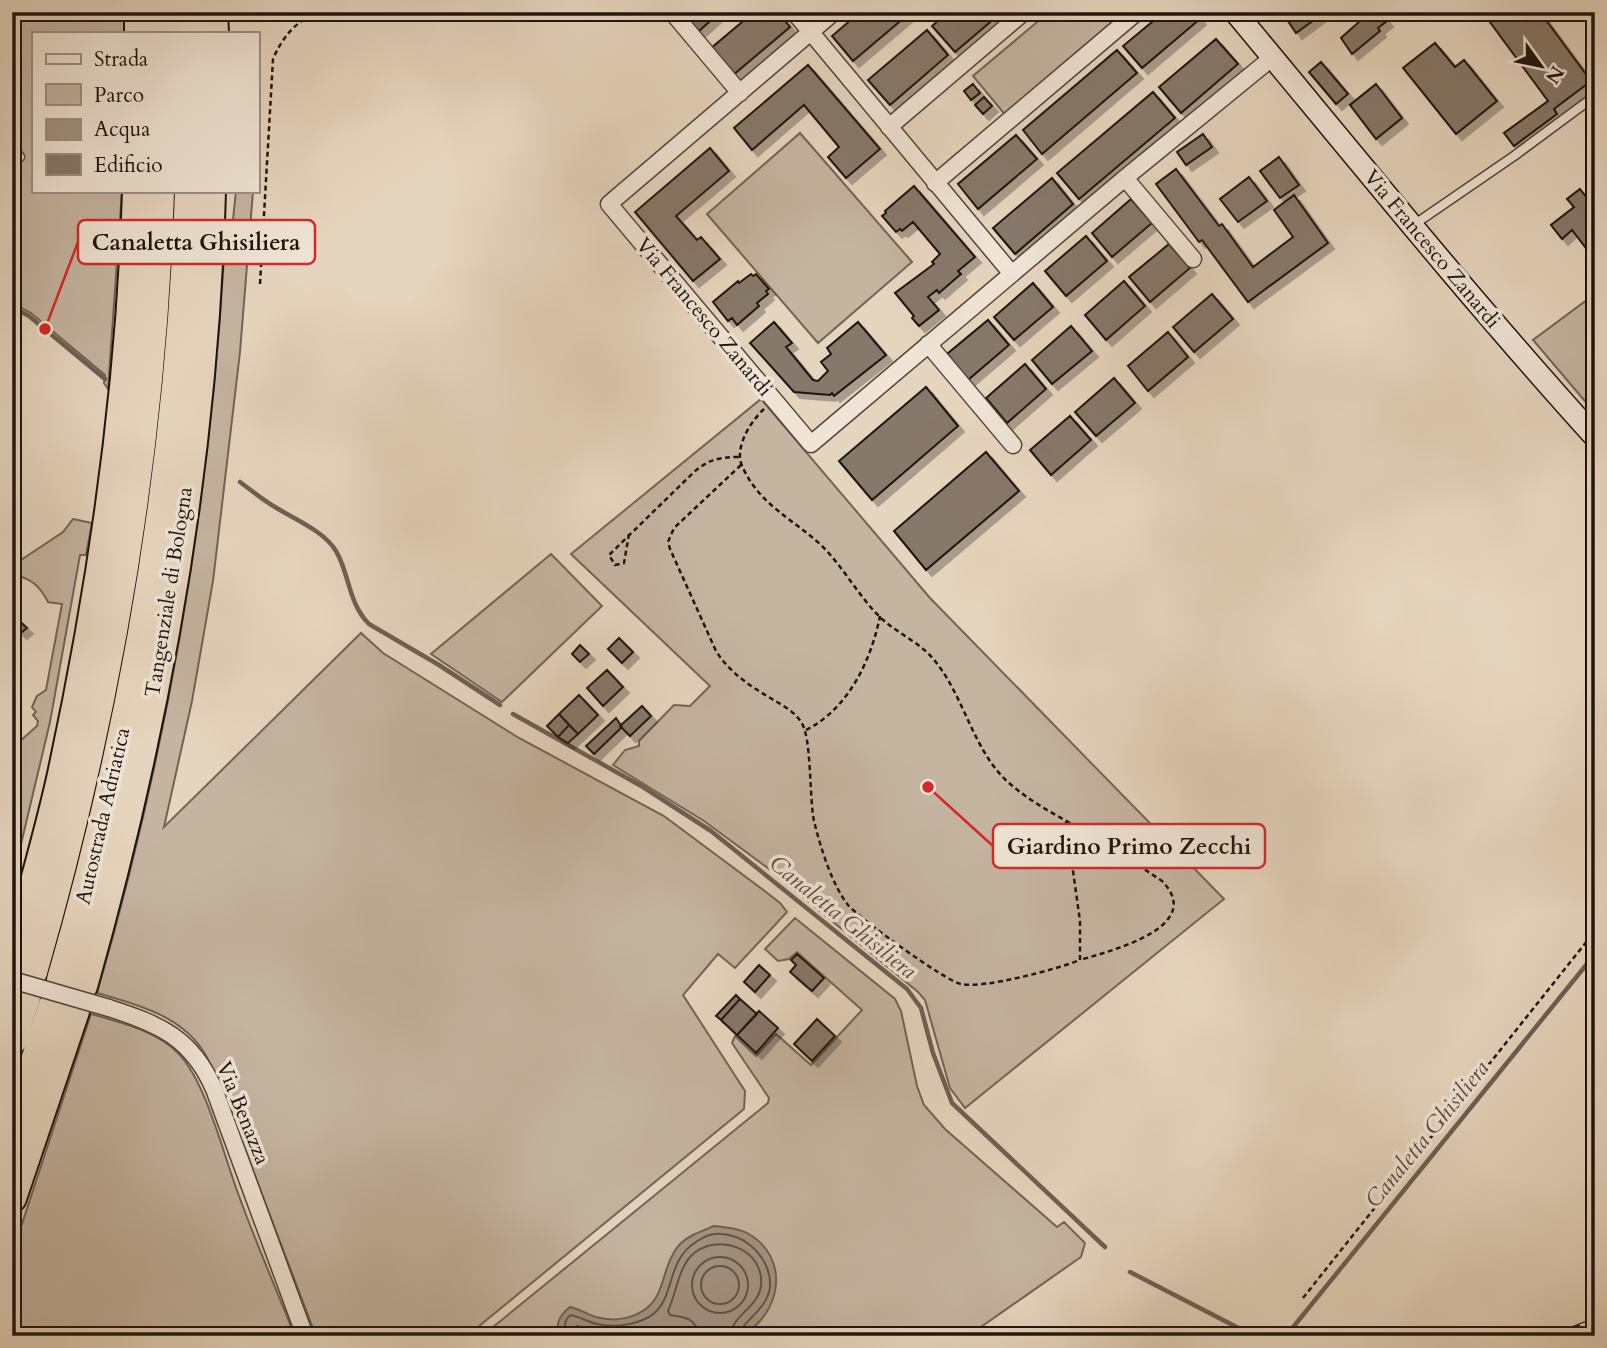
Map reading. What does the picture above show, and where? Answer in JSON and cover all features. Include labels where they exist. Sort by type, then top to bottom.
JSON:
[{"type":"highway","points":[[139,12],[139,32]]},
{"type":"highway","points":[[162,12],[162,32]]},
{"type":"highway","points":[[190,12],[190,32]]},
{"type":"highway","points":[[214,12],[214,32]]},
{"type":"highway","points":[[21,978],[100,576],[124,390],[137,192]]},
{"type":"highway","name":"Autostrada Adriatica","points":[[12,1041],[21,978],[87,762],[124,566],[149,362],[160,192]]},
{"type":"highway","name":"Autostrada Adriatica","points":[[12,1132],[68,996],[144,626],[176,384],[189,192]]},
{"type":"highway","name":"Tangenziale di Bologna","points":[[12,1198],[68,996],[132,796],[169,611],[198,394],[211,192]]},
{"type":"street","points":[[671,12],[740,93]]},
{"type":"street","points":[[794,12],[1012,274]]},
{"type":"street","name":"Via Francesco Zanardi","points":[[834,12],[609,204],[811,444],[1272,57]]},
{"type":"street","points":[[889,127],[1024,12]]},
{"type":"street","points":[[935,183],[1137,12]]},
{"type":"street","name":"Via Francesco Zanardi","points":[[1235,12],[1412,226],[1540,377],[1595,437]]},
{"type":"street","points":[[1125,178],[1193,259]]},
{"type":"street","points":[[928,344],[1013,445]]},
{"type":"street","name":"Via Benazza","points":[[21,978],[143,1019],[168,1031],[189,1048],[205,1070],[305,1336]]},
{"type":"lane","points":[[1585,12],[1595,26]]},
{"type":"lane","points":[[1412,226],[1595,96]]},
{"type":"lane","points":[[12,148],[20,157]]},
{"type":"path","points":[[260,284],[273,59],[281,40],[317,12]]},
{"type":"path","points":[[741,465],[674,528],[668,542],[724,663],[744,681],[795,714],[805,730],[815,824],[838,888],[849,907],[949,979],[963,985],[1062,967],[1140,939],[1157,929],[1172,914],[1173,901],[1168,887],[1023,794],[1004,778],[986,754],[953,688],[934,659],[880,617],[821,545],[767,503],[741,465],[740,457],[751,424],[775,400]]},
{"type":"path","points":[[629,534],[624,563],[615,565],[609,555],[629,534],[704,463],[713,458],[740,457]]},
{"type":"path","points":[[805,730],[830,715],[861,673],[880,617]]},
{"type":"path","points":[[1066,821],[1080,921],[1080,960]]},
{"type":"path","points":[[1303,1298],[1595,931]]},
{"type":"green space","points":[[12,12],[124,12],[124,32],[32,32],[32,192],[122,192],[108,389],[104,383],[105,375],[31,313],[12,303]]},
{"type":"green space","points":[[1049,12],[1132,12],[1007,117],[973,76]]},
{"type":"green space","points":[[800,133],[912,262],[818,343],[707,214]]},
{"type":"green space","points":[[236,192],[253,192],[240,352],[213,581],[192,701],[164,827],[361,633],[383,653],[519,738],[664,816],[766,892],[787,912],[735,968],[718,954],[683,995],[745,1091],[744,1109],[467,1336],[316,1336],[220,1085],[205,1054],[184,1030],[157,1013],[97,993],[144,812],[181,629],[208,444],[224,258],[230,248]]},
{"type":"green space","points":[[1595,294],[1595,413],[1533,340]]},
{"type":"green space","points":[[761,399],[930,598],[1224,899],[965,1108],[950,1088],[925,1000],[918,992],[769,869],[704,821],[613,765],[625,750],[639,746],[639,741],[674,705],[690,706],[710,686],[571,554]]},
{"type":"green space","points":[[73,519],[92,523],[86,555],[80,555],[50,722],[12,882],[12,805],[21,778],[20,770],[12,760],[12,738],[19,742],[37,726],[38,721],[33,715],[36,712],[32,707],[37,696],[46,690],[62,604],[48,602],[34,583],[12,575],[12,566],[63,532]]},
{"type":"green space","points":[[551,554],[602,606],[502,702],[431,654]]},
{"type":"green space","points":[[795,918],[895,999],[901,1011],[917,1086],[924,1105],[945,1129],[1057,1227],[1064,1222],[1085,1243],[1081,1257],[968,1336],[482,1336],[768,1103],[769,1098],[732,1043],[735,1036],[756,1056],[776,1034],[811,1065],[862,1010],[797,952],[789,959],[778,961],[765,949]]},
{"type":"green space","points":[[91,1014],[137,1028],[159,1039],[178,1053],[188,1066],[206,1100],[233,1180],[295,1336],[12,1336],[12,1247]]},
{"type":"water","points":[[714,1226],[747,1233],[761,1243],[775,1270],[773,1300],[755,1326],[741,1336],[699,1336],[670,1331],[659,1336],[559,1336],[559,1320],[570,1307],[606,1319],[625,1318],[642,1311],[656,1298],[670,1260],[680,1244]]},
{"type":"building","points":[[681,12],[720,12],[698,32]]},
{"type":"building","points":[[754,12],[778,12],[790,27],[732,76],[710,49]]},
{"type":"building","points":[[860,12],[911,12],[853,61],[832,36]]},
{"type":"building","points":[[948,12],[1002,12],[955,52],[932,26]]},
{"type":"building","points":[[1164,12],[1194,12],[1200,19],[1142,68],[1123,46]]},
{"type":"building","points":[[1282,12],[1325,12],[1296,33]]},
{"type":"building","points":[[1370,12],[1380,12],[1387,21],[1378,28],[1380,31],[1352,54],[1341,38]]},
{"type":"building","points":[[1540,12],[1591,81],[1554,109],[1557,114],[1514,146],[1504,133],[1548,101],[1484,14]]},
{"type":"building","points":[[927,30],[948,55],[890,105],[868,80]]},
{"type":"building","points":[[1216,39],[1238,64],[1181,113],[1159,87]]},
{"type":"building","points":[[1435,43],[1455,67],[1464,60],[1497,101],[1456,134],[1403,68]]},
{"type":"building","points":[[1117,50],[1137,73],[1042,154],[1023,130]]},
{"type":"building","points":[[1321,62],[1348,94],[1336,104],[1309,72]]},
{"type":"building","points":[[808,65],[880,149],[846,178],[828,157],[839,147],[804,105],[752,150],[734,128]]},
{"type":"building","points":[[973,84],[980,93],[971,100],[964,91]]},
{"type":"building","points":[[1376,84],[1402,118],[1376,139],[1350,105]]},
{"type":"building","points":[[1153,92],[1175,118],[1079,199],[1057,173]]},
{"type":"building","points":[[984,97],[992,106],[983,114],[975,105]]},
{"type":"building","points":[[1203,134],[1212,147],[1186,165],[1177,152]]},
{"type":"building","points":[[1016,135],[1037,159],[978,209],[958,184]]},
{"type":"building","points":[[710,148],[729,171],[676,216],[697,240],[701,237],[720,259],[693,281],[635,212]]},
{"type":"building","points":[[1279,157],[1299,185],[1280,198],[1260,171]]},
{"type":"building","points":[[1176,169],[1219,226],[1222,224],[1253,267],[1293,237],[1274,210],[1294,195],[1328,243],[1248,302],[1156,184]]},
{"type":"building","points":[[1249,177],[1267,201],[1238,222],[1220,199]]},
{"type":"building","points":[[1052,178],[1073,204],[1015,254],[993,228]]},
{"type":"building","points":[[914,186],[975,257],[958,271],[961,274],[939,293],[937,290],[928,297],[939,310],[919,326],[895,293],[934,264],[932,262],[940,254],[913,222],[902,231],[900,229],[896,232],[882,216]]},
{"type":"building","points":[[1580,189],[1595,208],[1592,214],[1595,217],[1595,254],[1592,256],[1572,230],[1562,239],[1551,225],[1574,207],[1567,199]]},
{"type":"building","points":[[1131,199],[1152,223],[1112,257],[1092,233]]},
{"type":"building","points":[[1086,236],[1107,261],[1066,296],[1045,271]]},
{"type":"building","points":[[1169,244],[1190,268],[1150,302],[1129,277]]},
{"type":"building","points":[[751,274],[756,274],[769,289],[766,291],[768,294],[757,303],[759,306],[737,325],[732,318],[728,321],[713,302]]},
{"type":"building","points":[[1124,281],[1145,306],[1106,340],[1085,315]]},
{"type":"building","points":[[1033,283],[1053,307],[1014,340],[994,317]]},
{"type":"building","points":[[1212,294],[1233,319],[1194,352],[1173,327]]},
{"type":"building","points":[[988,320],[1009,345],[968,380],[947,354]]},
{"type":"building","points":[[774,322],[792,343],[786,347],[813,380],[818,381],[828,371],[821,362],[831,354],[827,348],[858,322],[886,355],[834,396],[832,393],[794,392],[750,343]]},
{"type":"building","points":[[1071,326],[1092,351],[1052,384],[1032,360]]},
{"type":"building","points":[[1168,332],[1188,357],[1148,391],[1128,366]]},
{"type":"building","points":[[1025,364],[1046,389],[1007,423],[986,398]]},
{"type":"building","points":[[1114,378],[1135,403],[1096,436],[1075,412]]},
{"type":"building","points":[[926,387],[958,426],[872,500],[839,461]]},
{"type":"building","points":[[1070,416],[1091,440],[1051,475],[1030,450]]},
{"type":"building","points":[[986,452],[1019,491],[926,570],[894,531]]},
{"type":"building","points":[[12,614],[27,628],[21,633],[12,625]]},
{"type":"building","points":[[619,638],[633,652],[622,663],[608,649]]},
{"type":"building","points":[[580,645],[589,654],[580,662],[572,654]]},
{"type":"building","points":[[607,670],[623,687],[603,706],[587,688]]},
{"type":"building","points":[[579,695],[598,715],[578,734],[559,714]]},
{"type":"building","points":[[642,706],[651,716],[630,736],[620,726]]},
{"type":"building","points":[[559,714],[569,725],[558,737],[547,726]]},
{"type":"building","points":[[616,718],[622,727],[594,754],[586,746]]},
{"type":"building","points":[[569,725],[578,734],[568,743],[558,737]]},
{"type":"building","points":[[797,954],[824,978],[812,991],[790,972],[796,965],[791,960]]},
{"type":"building","points":[[759,965],[770,975],[755,992],[744,982]]},
{"type":"building","points":[[736,995],[740,999],[721,1020],[716,1016]]},
{"type":"building","points":[[740,999],[757,1014],[737,1035],[721,1020]]},
{"type":"building","points":[[759,1011],[778,1028],[756,1053],[737,1035]]},
{"type":"building","points":[[817,1019],[835,1036],[812,1061],[794,1044]]},
{"type":"waterway","name":"Canaletta Ghisiliera","points":[[12,307],[29,316],[105,379]]},
{"type":"waterway","name":"Canaletta Ghisiliera","points":[[240,482],[316,531],[331,544],[341,560],[357,607],[369,624],[500,705]]},
{"type":"waterway","name":"Canaletta Ghisiliera","points":[[513,714],[643,787],[711,831],[907,989],[921,1008],[933,1053],[952,1103],[1105,1247]]},
{"type":"waterway","name":"Canaletta Ghisiliera","points":[[1286,1336],[1595,954]]},
{"type":"waterway","name":"Canaletta Ghisiliera","points":[[1130,1272],[1254,1336]]},
{"type":"railway","points":[[1556,1336],[1595,1321]]},
{"type":"place","name":"Canaletta Ghisiliera","points":[[45,329]]},
{"type":"place","name":"Giardino Primo Zecchi","points":[[928,787]]}]
